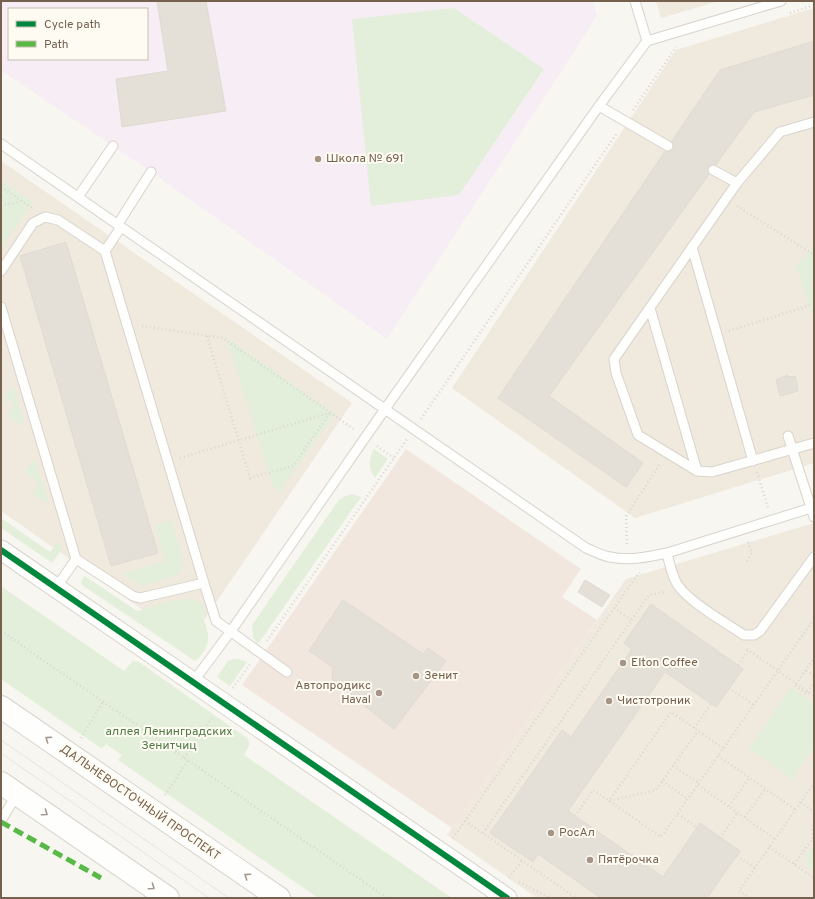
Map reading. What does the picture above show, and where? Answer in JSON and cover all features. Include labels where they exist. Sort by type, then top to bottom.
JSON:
[{"type":"main road","name":"ДАЛЬНЕВОСТОЧНЫЙ ПРОСПЕКТ","points":[[1,707],[279,898]]},
{"type":"main road","points":[[9,788],[168,898]]},
{"type":"street","points":[[1,550],[507,898]]},
{"type":"lane","points":[[635,1],[647,41]]},
{"type":"lane","points":[[193,682],[231,632],[385,409],[599,106],[647,41],[781,1]]},
{"type":"lane","points":[[599,106],[668,146]]},
{"type":"lane","points":[[814,122],[780,132],[737,182],[614,359],[616,373],[638,434],[696,471],[712,472],[814,443]]},
{"type":"lane","points":[[1,144],[586,548],[609,557],[628,559],[649,557],[812,507]]},
{"type":"lane","points":[[78,197],[113,146]]},
{"type":"lane","points":[[714,170],[737,182]]},
{"type":"lane","points":[[105,251],[152,172]]},
{"type":"lane","points":[[1,271],[32,223],[45,217],[58,220],[105,251],[216,621],[258,653],[287,672]]},
{"type":"lane","points":[[692,247],[753,460]]},
{"type":"lane","points":[[1,307],[76,559],[133,596],[140,598],[204,583]]},
{"type":"lane","points":[[650,308],[696,471]]},
{"type":"lane","points":[[788,436],[814,517]]},
{"type":"lane","points":[[666,553],[675,580],[681,589],[690,598],[744,635],[754,635],[760,631],[814,557]]},
{"type":"lane","points":[[56,588],[76,559]]},
{"type":"lane","points":[[1,821],[9,788]]},
{"type":"path","points":[[783,14],[814,5]]},
{"type":"path","points":[[230,692],[394,458],[676,46]]},
{"type":"path","points":[[1,187],[45,217]]},
{"type":"path","points":[[726,199],[814,255]]},
{"type":"path","points":[[1,206],[22,201]]},
{"type":"path","points":[[717,335],[814,304]]},
{"type":"path","points":[[127,324],[223,338],[394,458]]},
{"type":"path","points":[[206,336],[250,478],[293,466],[330,413]]},
{"type":"path","points":[[168,462],[330,413]]},
{"type":"path","points":[[628,559],[626,516],[668,453]]},
{"type":"path","points":[[753,460],[772,520]]},
{"type":"path","points":[[741,542],[748,540],[752,553],[747,561]]},
{"type":"path","points":[[449,843],[638,574],[670,564]]},
{"type":"path","points":[[483,833],[649,595],[665,592]]},
{"type":"path","points":[[614,608],[631,620]]},
{"type":"path","points":[[575,816],[593,790],[662,837],[814,619]]},
{"type":"path","points":[[810,624],[814,627]]},
{"type":"path","points":[[1,631],[387,898]]},
{"type":"path","points":[[738,665],[748,650]]},
{"type":"path","points":[[796,685],[814,658]]},
{"type":"path","points":[[806,670],[814,676]]},
{"type":"path","points":[[778,671],[806,694],[808,692],[814,696]]},
{"type":"path","points":[[808,692],[814,682]]},
{"type":"path","points":[[729,688],[754,705]]},
{"type":"path","points":[[81,738],[103,702]]},
{"type":"path","points":[[694,728],[711,704]]},
{"type":"path","points":[[609,801],[671,712],[724,748]]},
{"type":"path","points":[[184,758],[216,713]]},
{"type":"path","points":[[609,801],[656,790],[698,731]]},
{"type":"path","points":[[718,756],[796,810]]},
{"type":"path","points":[[165,796],[188,761]]},
{"type":"path","points":[[673,766],[775,839]]},
{"type":"path","points":[[729,806],[749,778]]},
{"type":"path","points":[[662,781],[688,799]]},
{"type":"path","points":[[750,898],[739,890],[814,783]]},
{"type":"path","points":[[745,817],[765,789]]},
{"type":"path","points":[[800,802],[814,812]]},
{"type":"path","points":[[720,838],[738,812]]},
{"type":"path","points":[[678,814],[697,828]]},
{"type":"path","points":[[465,821],[576,898]]},
{"type":"path","points":[[794,864],[813,837],[812,829],[814,822]]},
{"type":"path","points":[[769,847],[814,878]]},
{"type":"path","points":[[737,856],[755,868]]},
{"type":"path","points":[[514,871],[522,861]]},
{"type":"path","points":[[517,880],[550,898]]},
{"type":"shaded area","name":"Школа № 691","points":[[1,1],[593,1],[597,16],[387,339],[151,172],[1,70]]},
{"type":"shaded area","points":[[656,1],[719,1],[661,18]]},
{"type":"shaded area","points":[[814,8],[814,463],[635,518],[452,388],[676,50]]},
{"type":"shaded area","points":[[1,161],[352,403],[189,642],[1,511]]},
{"type":"shaded area","points":[[406,449],[581,569],[562,597],[597,620],[452,828],[242,685]]},
{"type":"shaded area","points":[[814,523],[814,898],[537,898],[447,835],[626,579]]},
{"type":"green space","points":[[454,8],[544,69],[459,195],[371,206],[352,19]]},
{"type":"green space","points":[[1,180],[33,202],[1,248]]},
{"type":"green space","points":[[814,248],[814,320],[796,266]]},
{"type":"green space","points":[[226,337],[335,414],[280,491],[273,487]]},
{"type":"green space","points":[[13,387],[24,420],[22,424],[19,424],[7,416],[15,404],[4,397],[10,388]]},
{"type":"green space","points":[[374,449],[388,459],[375,478],[370,467],[371,456]]},
{"type":"green space","points":[[33,460],[36,462],[48,500],[46,503],[32,494],[39,483],[24,472]]},
{"type":"green space","points":[[352,494],[361,497],[258,644],[253,638],[252,625],[338,501],[343,497]]},
{"type":"green space","points":[[1,518],[50,552],[57,543],[60,543],[62,549],[52,563],[1,528]]},
{"type":"green space","points":[[171,520],[183,559],[182,568],[178,574],[170,578],[144,585],[137,583],[121,574],[165,561],[155,525]]},
{"type":"green space","points":[[85,576],[137,611],[180,599],[195,600],[201,604],[204,608],[206,616],[203,617],[208,636],[207,645],[202,654],[195,661],[82,585],[81,581]]},
{"type":"green space","name":"аллея Ленинградских Зенитчиц","points":[[1,586],[124,671],[133,661],[139,662],[247,738],[249,745],[244,755],[452,898],[318,898],[118,760],[122,755],[106,744],[102,749],[1,679]]},
{"type":"green space","points":[[233,659],[247,662],[230,686],[217,677],[228,661]]},
{"type":"green space","points":[[791,687],[814,703],[814,747],[792,779],[749,749]]},
{"type":"green space","points":[[812,846],[814,846],[814,870],[807,865],[805,859],[807,852]]},
{"type":"building","points":[[157,1],[206,1],[226,111],[122,127],[116,79],[168,71]]},
{"type":"building","points":[[814,41],[814,95],[754,112],[549,396],[643,463],[626,487],[498,398],[720,70]]},
{"type":"building","points":[[66,242],[158,553],[111,566],[20,256]]},
{"type":"building","points":[[788,375],[788,377],[795,376],[798,391],[780,396],[776,380]]},
{"type":"building","points":[[585,580],[610,595],[602,607],[578,592]]},
{"type":"building","points":[[343,600],[423,654],[428,648],[446,661],[394,729],[332,679],[333,667],[309,651]]},
{"type":"building","points":[[651,604],[743,669],[716,707],[665,672],[568,811],[663,877],[700,823],[740,851],[707,898],[601,898],[538,854],[533,862],[490,833],[562,730],[571,737],[632,649],[624,643]]},
{"type":"tram line","points":[[1,740],[229,898]]},
{"type":"tram line","points":[[1,753],[209,898]]},
{"type":"marked path","points":[[1,822],[101,878]]},
{"type":"cycle path","points":[[1,550],[507,898]]},
{"type":"place","name":"Школа № 691","points":[[318,159]]},
{"type":"place","name":"Elton Coffee","points":[[623,663]]},
{"type":"place","name":"Зенит","points":[[416,676]]},
{"type":"place","name":"Автопродикс Haval","points":[[379,693]]},
{"type":"place","name":"Чистотроник","points":[[609,701]]},
{"type":"place","name":"РосАл","points":[[551,833]]},
{"type":"place","name":"Пятёрочка","points":[[590,860]]}]
